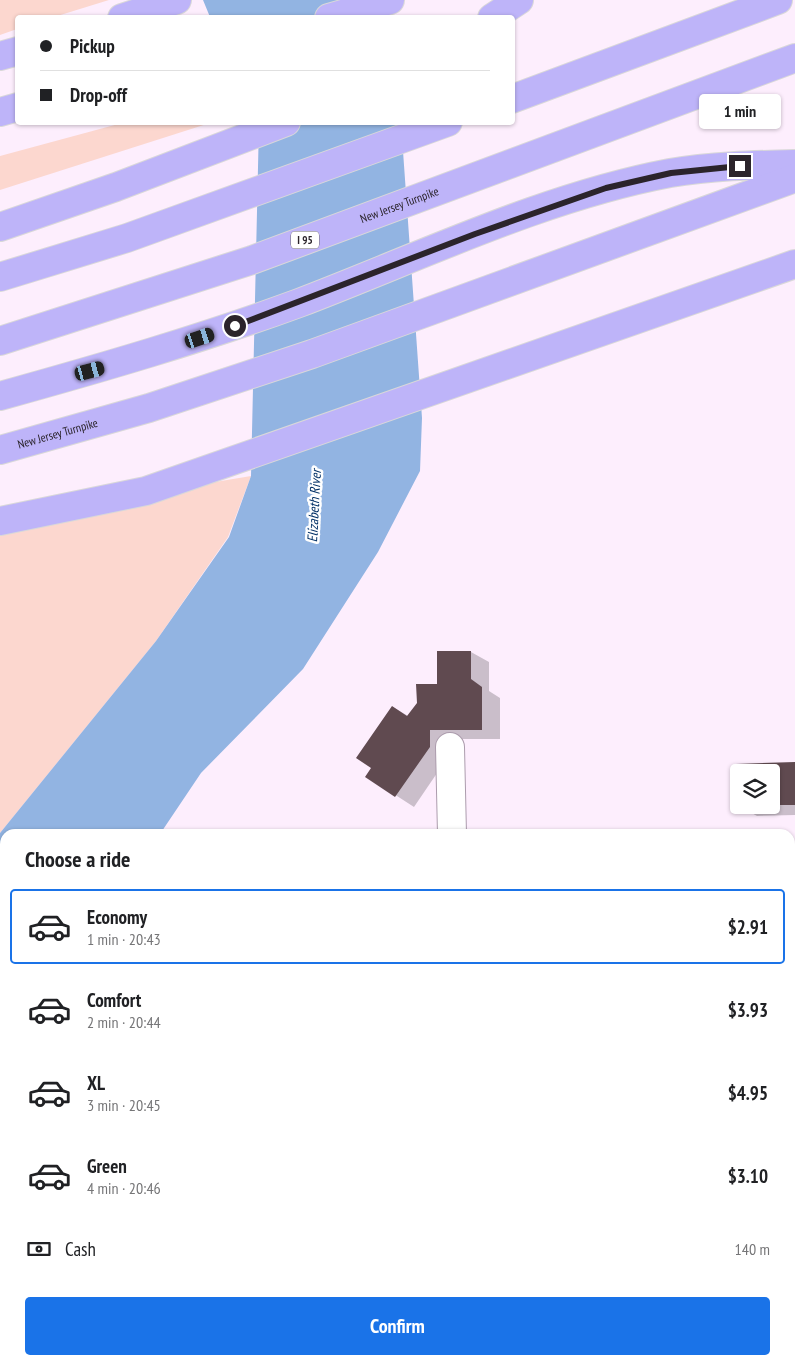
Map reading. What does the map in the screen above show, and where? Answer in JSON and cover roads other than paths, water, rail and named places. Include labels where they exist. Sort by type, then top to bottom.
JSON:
[{"type":"highway","points":[[131,15],[177,0]]},
{"type":"highway","points":[[339,15],[390,0]]},
{"type":"highway","points":[[496,15],[519,0]]},
{"type":"highway","points":[[515,98],[778,0]]},
{"type":"highway","points":[[0,56],[15,52]]},
{"type":"highway","name":"New Jersey Turnpike","points":[[0,341],[135,300],[252,260],[795,58]]},
{"type":"highway","points":[[0,112],[15,108]]},
{"type":"highway","points":[[0,227],[116,187],[278,125]]},
{"type":"highway","points":[[0,278],[127,238],[440,125]]},
{"type":"highway","points":[[0,396],[144,357],[237,326],[475,234],[606,188],[671,173],[740,166],[795,164]]},
{"type":"highway","name":"New Jersey Turnpike","points":[[0,450],[149,408],[312,354],[795,178]]},
{"type":"highway","points":[[0,522],[146,491],[795,264]]},
{"type":"lane","points":[[450,747],[452,829]]},
{"type":"water","points":[[203,0],[374,0],[383,15],[209,15]]},
{"type":"water","name":"Elizabeth River","points":[[259,125],[401,125],[422,418],[420,471],[378,552],[303,669],[201,773],[163,829],[3,829],[156,641],[229,537],[251,476]]}]
